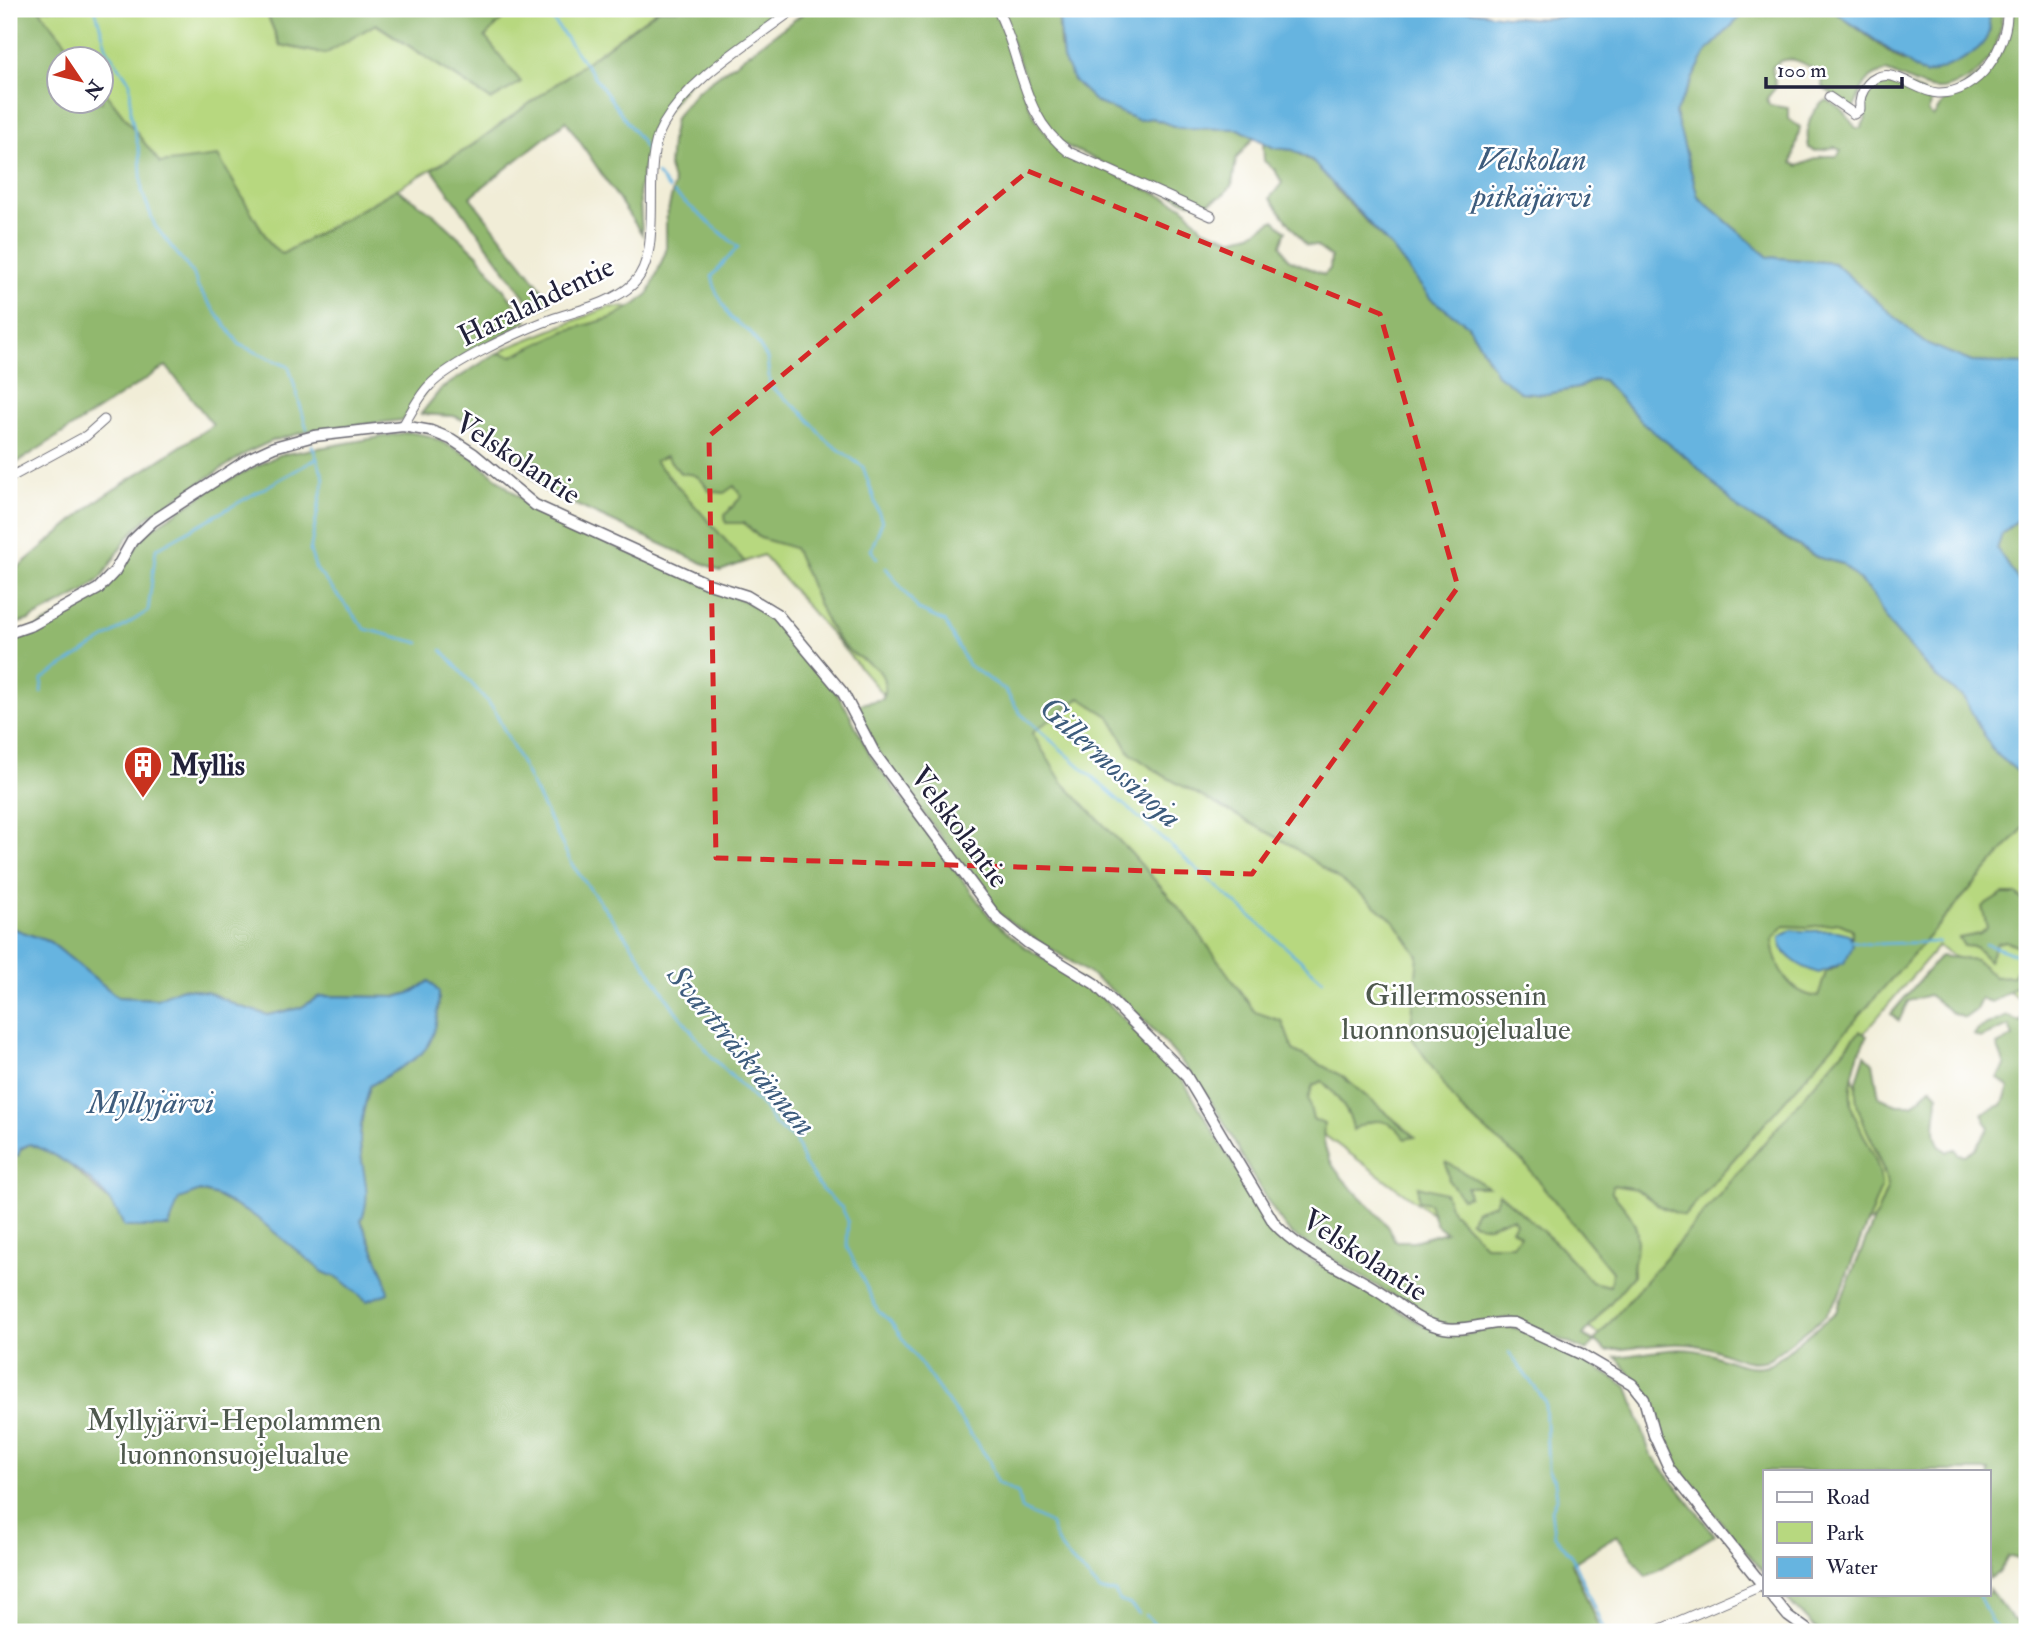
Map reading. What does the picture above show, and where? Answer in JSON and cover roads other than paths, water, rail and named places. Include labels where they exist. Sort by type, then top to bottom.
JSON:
[{"type":"street","name":"Haralahdentie","points":[[403,426],[429,385],[452,369],[523,330],[591,307],[632,285],[640,275],[648,248],[651,174],[662,126],[689,93],[712,72],[794,9]]},
{"type":"street","points":[[997,9],[1006,26],[1023,89],[1035,114],[1053,139],[1069,152],[1211,216]]},
{"type":"street","points":[[1829,97],[1854,114],[1860,109],[1863,89],[1881,76],[1889,75],[1934,93],[1956,89],[1981,74],[2000,49],[2007,9]]},
{"type":"street","points":[[9,478],[86,436],[104,420]]},
{"type":"street","name":"Velskolantie","points":[[9,633],[32,625],[98,589],[145,527],[250,458],[274,447],[314,436],[403,426],[431,431],[452,439],[535,505],[706,583],[747,596],[777,614],[843,693],[875,754],[997,918],[1028,943],[1095,984],[1185,1074],[1274,1223],[1285,1235],[1316,1257],[1377,1290],[1426,1323],[1456,1330],[1496,1322],[1514,1323],[1622,1376],[1644,1399],[1654,1435],[1669,1468],[1763,1585]]},
{"type":"street","points":[[1654,1632],[1763,1590]]},
{"type":"street","name":"Velskolantie","points":[[1772,1596],[1788,1616],[1811,1632]]},
{"type":"water","name":"Velskolan pitkäjärvi","points":[[1058,9],[1443,9],[1515,17],[1553,18],[1586,9],[1748,9],[1706,52],[1675,113],[1698,197],[1768,257],[1834,263],[1923,342],[1972,362],[2027,364],[2027,511],[2002,534],[1997,549],[2027,593],[2027,779],[1994,752],[1963,697],[1936,677],[1887,621],[1873,594],[1843,564],[1817,557],[1740,510],[1691,461],[1645,425],[1603,380],[1595,379],[1578,388],[1547,394],[1520,392],[1497,374],[1468,325],[1431,299],[1392,248],[1311,160],[1293,150],[1274,148],[1239,129],[1179,128],[1152,118],[1138,120],[1096,102],[1073,80],[1063,59]]},
{"type":"water","points":[[1775,9],[1986,9],[1990,29],[1985,40],[1972,54],[1925,75],[1835,12]]},
{"type":"water","name":"Myllyjärvi","points":[[9,927],[50,942],[118,997],[157,999],[182,988],[208,992],[238,1006],[268,1015],[300,1008],[320,996],[396,997],[413,992],[429,981],[439,992],[438,1014],[430,1042],[414,1059],[370,1086],[361,1126],[366,1200],[361,1221],[385,1277],[388,1293],[367,1301],[340,1279],[323,1272],[256,1217],[217,1196],[200,1191],[179,1199],[169,1227],[124,1227],[109,1200],[98,1188],[86,1176],[58,1158],[30,1144],[21,1148],[18,1156],[9,1156]]},
{"type":"water","points":[[1792,930],[1843,932],[1850,935],[1853,946],[1844,963],[1819,973],[1800,965],[1783,950],[1780,937]]},
{"type":"waterway","name":"Svartträskrännan","points":[[95,9],[107,49],[130,82],[131,115],[140,155],[142,191],[155,226],[194,275],[198,288],[240,345],[289,367],[307,429]]},
{"type":"waterway","name":"Gillermossinoja","points":[[545,9],[641,141],[648,156]]},
{"type":"waterway","name":"Gillermossinoja","points":[[657,174],[669,189]]},
{"type":"waterway","name":"Gillermossinoja","points":[[674,193],[738,247],[712,276],[716,291],[730,317],[751,333],[767,358],[770,386],[804,414],[826,440],[863,467],[882,522],[871,550],[877,558]]},
{"type":"waterway","name":"Svartträskrännan","points":[[312,445],[324,478],[310,551],[316,569],[365,629],[420,643]]},
{"type":"waterway","points":[[41,693],[42,679],[148,611],[156,549],[316,459]]},
{"type":"waterway","name":"Gillermossinoja","points":[[886,568],[919,610],[945,622],[968,665],[1005,690],[1021,714],[1323,980]]},
{"type":"waterway","name":"Svartträskrännan","points":[[442,650],[493,708],[573,866],[635,949],[675,1010],[712,1057],[765,1109],[775,1125],[795,1140],[804,1163],[822,1190],[842,1208],[848,1221],[847,1247],[878,1311],[890,1321],[989,1460],[997,1483],[1018,1493],[1021,1509],[1051,1524],[1058,1544],[1100,1591],[1115,1592],[1119,1601],[1129,1604],[1139,1614]]},
{"type":"waterway","points":[[1852,941],[1869,944],[1939,942]]},
{"type":"waterway","points":[[1985,944],[2027,958]]},
{"type":"waterway","points":[[1509,1353],[1545,1401],[1548,1470],[1555,1482],[1557,1497],[1551,1510],[1554,1534],[1572,1557],[1605,1632]]},
{"type":"waterway","points":[[1979,1596],[1991,1621],[2001,1632]]},
{"type":"waterway","name":"Svartträskrännan","points":[[1146,1615],[1160,1630],[1169,1632]]},
{"type":"place","name":"Myllis","points":[[143,799]]},
{"type":"park label","name":"Gillermossenin luonnonsuojelualue","points":[[1456,1012]]},
{"type":"park label","name":"Myllyjärvi-Hepolammen luonnonsuojelualue","points":[[234,1437]]}]
